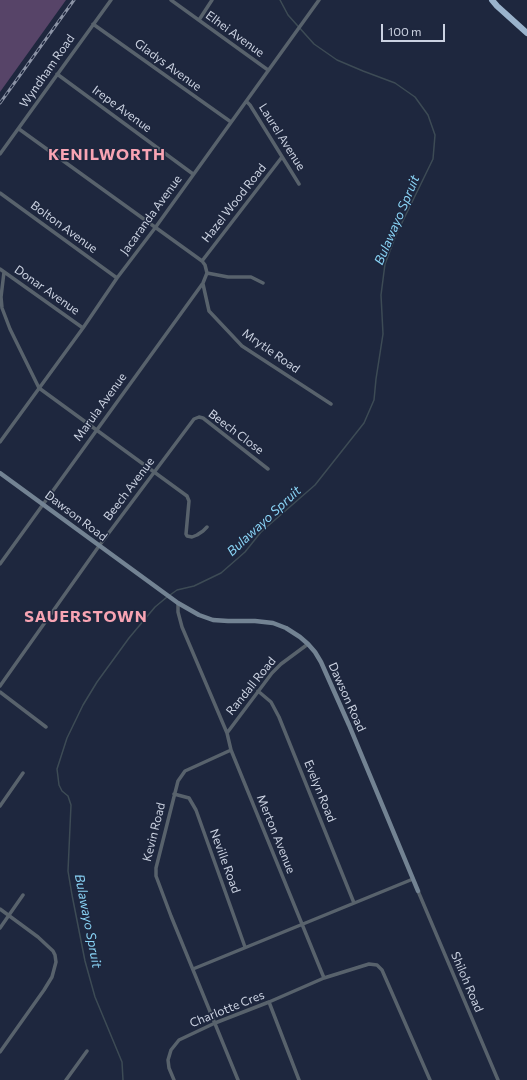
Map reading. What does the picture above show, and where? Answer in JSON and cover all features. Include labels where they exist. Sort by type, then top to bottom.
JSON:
[{"type":"highway","points":[[492,0],[527,33]]},
{"type":"street","name":"Wyndham Road","points":[[0,154],[111,0]]},
{"type":"street","name":"Elhei Avenue","points":[[171,0],[268,70]]},
{"type":"street","points":[[199,20],[212,0]]},
{"type":"street","name":"Jacaranda Avenue","points":[[0,442],[83,328],[117,278],[247,102],[268,70],[319,0]]},
{"type":"street","name":"Gladys Avenue","points":[[93,24],[231,122]]},
{"type":"street","name":"Irepe Avenue","points":[[57,74],[193,174]]},
{"type":"street","name":"Laurel Avenue","points":[[247,102],[299,184]]},
{"type":"street","points":[[19,129],[202,261],[205,265],[207,273],[228,277],[251,277],[263,283]]},
{"type":"street","name":"Hazel Wood Road","points":[[202,261],[282,157]]},
{"type":"street","name":"Bolton Avenue","points":[[0,193],[117,278]]},
{"type":"street","points":[[2,270],[2,308],[10,329],[39,388],[154,471],[188,498],[186,535],[192,537],[204,531],[207,527]]},
{"type":"street","name":"Donar Avenue","points":[[2,270],[83,328]]},
{"type":"street","name":"Marula Avenue","points":[[0,564],[202,283],[207,273]]},
{"type":"street","name":"Mrytle Road","points":[[202,283],[209,312],[242,346],[331,404]]},
{"type":"street","name":"Beech Close","points":[[191,423],[199,417],[203,418],[268,469]]},
{"type":"street","name":"Beech Avenue","points":[[0,686],[99,546],[191,423]]},
{"type":"street","name":"Dawson Road","points":[[0,473],[177,602],[199,615],[213,620],[255,620],[273,623],[290,631],[308,644],[321,662],[343,711],[418,891]]},
{"type":"street","points":[[177,602],[182,627],[227,733]]},
{"type":"street","name":"Randall Road","points":[[231,750],[227,733],[258,691],[281,664],[308,644]]},
{"type":"street","name":"Evelyn Road","points":[[258,691],[271,702],[279,717],[354,903]]},
{"type":"street","points":[[0,692],[46,727]]},
{"type":"street","name":"Kevin Road","points":[[231,750],[185,770],[178,780],[156,863],[156,876],[238,1080]]},
{"type":"street","name":"Merton Avenue","points":[[231,750],[302,925]]},
{"type":"street","points":[[0,806],[23,773]]},
{"type":"street","name":"Neville Road","points":[[174,794],[189,798],[196,810],[245,947]]},
{"type":"street","points":[[193,969],[413,880]]},
{"type":"street","name":"Shiloh Road","points":[[418,891],[498,1080]]},
{"type":"street","points":[[0,928],[23,895]]},
{"type":"street","points":[[0,909],[53,951],[56,962],[52,976],[44,990],[0,1052]]},
{"type":"street","points":[[302,925],[324,978]]},
{"type":"street","name":"Charlotte Cres","points":[[174,1080],[168,1064],[171,1050],[179,1040],[215,1023],[324,978],[365,965],[377,965],[380,968],[430,1080]]},
{"type":"street","points":[[269,1002],[299,1080]]},
{"type":"street","points":[[66,1080],[87,1051]]},
{"type":"shaded area","points":[[0,0],[66,0],[0,92]]},
{"type":"waterway","name":"Bulawayo Spruit","points":[[170,595],[177,590],[194,586],[221,573],[245,552],[261,532],[315,485],[364,423],[374,400],[383,334],[381,295],[385,264],[396,235],[433,159],[435,135],[428,115],[415,97],[395,83],[337,60],[314,44],[288,15],[280,0]]},
{"type":"waterway","name":"Bulawayo Spruit","points":[[123,1080],[122,1062],[95,997],[85,961],[68,871],[71,805],[68,796],[62,791],[59,785],[57,769],[67,738],[83,705],[97,682],[129,638],[155,607],[167,597]]},
{"type":"railway","points":[[0,103],[74,0]]},
{"type":"district","name":"KENILWORTH","points":[[107,155]]},
{"type":"district","name":"SAUERSTOWN","points":[[86,617]]}]
